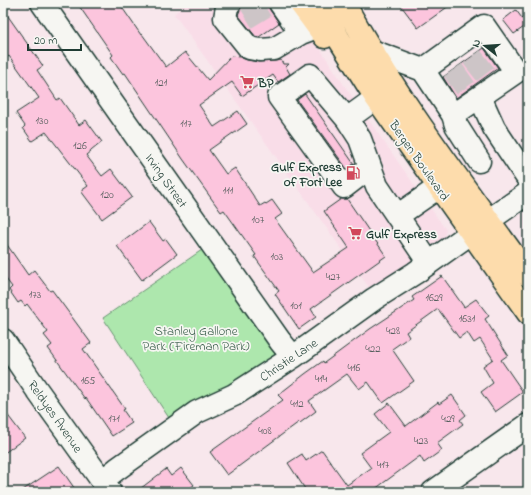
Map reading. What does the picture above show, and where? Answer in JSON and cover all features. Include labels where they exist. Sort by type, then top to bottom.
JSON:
[{"type":"highway","points":[[300,3],[309,30],[376,98]]},
{"type":"highway","name":"Bergen Boulevard","points":[[319,3],[339,39],[376,98],[528,312]]},
{"type":"highway","name":"Bergen Boulevard","points":[[344,3],[372,51],[400,94],[528,275]]},
{"type":"street","name":"Irving Street","points":[[42,3],[280,341],[293,357]]},
{"type":"street","points":[[230,3],[227,7],[225,18],[249,48],[260,50],[272,39],[309,30]]},
{"type":"street","points":[[280,3],[309,30]]},
{"type":"street","points":[[423,70],[448,63],[467,49],[484,26],[516,72],[480,90],[453,115]]},
{"type":"street","points":[[372,51],[423,70],[453,115],[456,125],[479,161]]},
{"type":"street","points":[[370,167],[344,187],[279,97],[310,76],[347,119],[360,139],[377,186],[429,263]]},
{"type":"street","points":[[480,90],[494,128],[528,179]]},
{"type":"street","points":[[347,119],[376,98]]},
{"type":"street","points":[[466,188],[494,128]]},
{"type":"street","points":[[397,216],[439,187]]},
{"type":"street","points":[[489,220],[528,193]]},
{"type":"street","name":"Christie Lane","points":[[106,487],[117,469],[197,412],[234,395],[293,357],[374,299],[471,233]]},
{"type":"street","name":"Reldyes Avenue","points":[[3,340],[36,390],[106,487]]},
{"type":"street","points":[[434,492],[528,425]]},
{"type":"shaded area","points":[[187,3],[290,3],[346,88],[446,230],[442,244],[373,293],[174,14]]},
{"type":"green space","name":"Stanley Gallone Park (Fireman Park)","points":[[212,243],[293,357],[175,427],[103,318]]},
{"type":"building","points":[[77,3],[119,3],[141,35],[142,34],[166,67],[185,52],[208,80],[231,56],[258,62],[281,60],[283,64],[289,64],[286,67],[290,74],[278,82],[273,75],[242,96],[232,82],[199,105],[214,127],[238,111],[247,124],[209,150],[226,174],[235,168],[260,206],[272,200],[282,214],[275,219],[313,272],[349,248],[324,211],[341,199],[347,199],[386,256],[311,309],[316,317],[299,329],[275,294],[279,291],[254,256],[256,255],[224,210],[221,212],[183,159],[125,73],[123,74],[111,57],[113,55]]},
{"type":"building","points":[[245,3],[268,3],[270,10],[279,23],[259,37],[256,37],[238,15],[242,5]]},
{"type":"building","points":[[399,3],[453,3],[418,28]]},
{"type":"building","points":[[3,9],[43,66],[37,70],[57,100],[60,98],[79,125],[86,120],[102,142],[86,155],[102,176],[111,169],[132,197],[102,219],[81,191],[88,186],[46,132],[32,141],[23,128],[25,126],[16,113],[39,98],[9,56],[3,60]]},
{"type":"building","points":[[516,10],[527,25],[514,34],[503,20]]},
{"type":"building","points":[[484,48],[498,68],[456,98],[443,77]]},
{"type":"building","points":[[305,94],[354,164],[347,169],[297,100]]},
{"type":"building","points":[[149,222],[163,241],[166,239],[177,254],[142,280],[117,246]]},
{"type":"building","points":[[3,239],[28,275],[34,270],[50,291],[52,290],[91,343],[83,349],[125,409],[123,410],[132,423],[112,436],[86,398],[85,399],[48,348],[52,345],[44,335],[48,332],[27,304],[25,306],[21,301],[18,303],[9,290],[12,287],[3,275]]},
{"type":"building","points":[[442,276],[464,307],[476,299],[489,316],[485,319],[508,355],[501,360],[523,392],[495,412],[481,392],[493,383],[483,366],[493,359],[480,339],[474,343],[467,332],[459,338],[438,309],[406,332],[409,337],[392,349],[414,381],[383,403],[368,382],[359,389],[347,374],[309,401],[316,411],[227,475],[210,452],[283,400],[278,395],[305,374],[323,361],[324,363],[370,329],[414,300],[412,297]]},
{"type":"building","points":[[452,395],[466,415],[460,420],[463,424],[437,443],[442,450],[424,463],[420,456],[371,492],[307,492],[288,463],[302,454],[306,461],[322,450],[347,485],[371,468],[360,453],[389,432],[375,414],[389,403],[406,426],[438,402],[439,404]]},
{"type":"building","points":[[3,409],[25,438],[3,454]]},
{"type":"building","points":[[59,466],[77,492],[20,492]]},
{"type":"building","points":[[181,468],[194,485],[185,492],[136,492],[166,469],[171,476]]},
{"type":"tunnel","points":[[250,3],[267,31]]},
{"type":"tunnel","points":[[472,57],[487,76]]},
{"type":"tunnel","points":[[453,70],[467,90]]},
{"type":"place","name":"BP","points":[[247,82]]},
{"type":"place","name":"Gulf Express of Fort Lee","points":[[353,173]]},
{"type":"place","name":"Gulf Express","points":[[355,233]]}]
